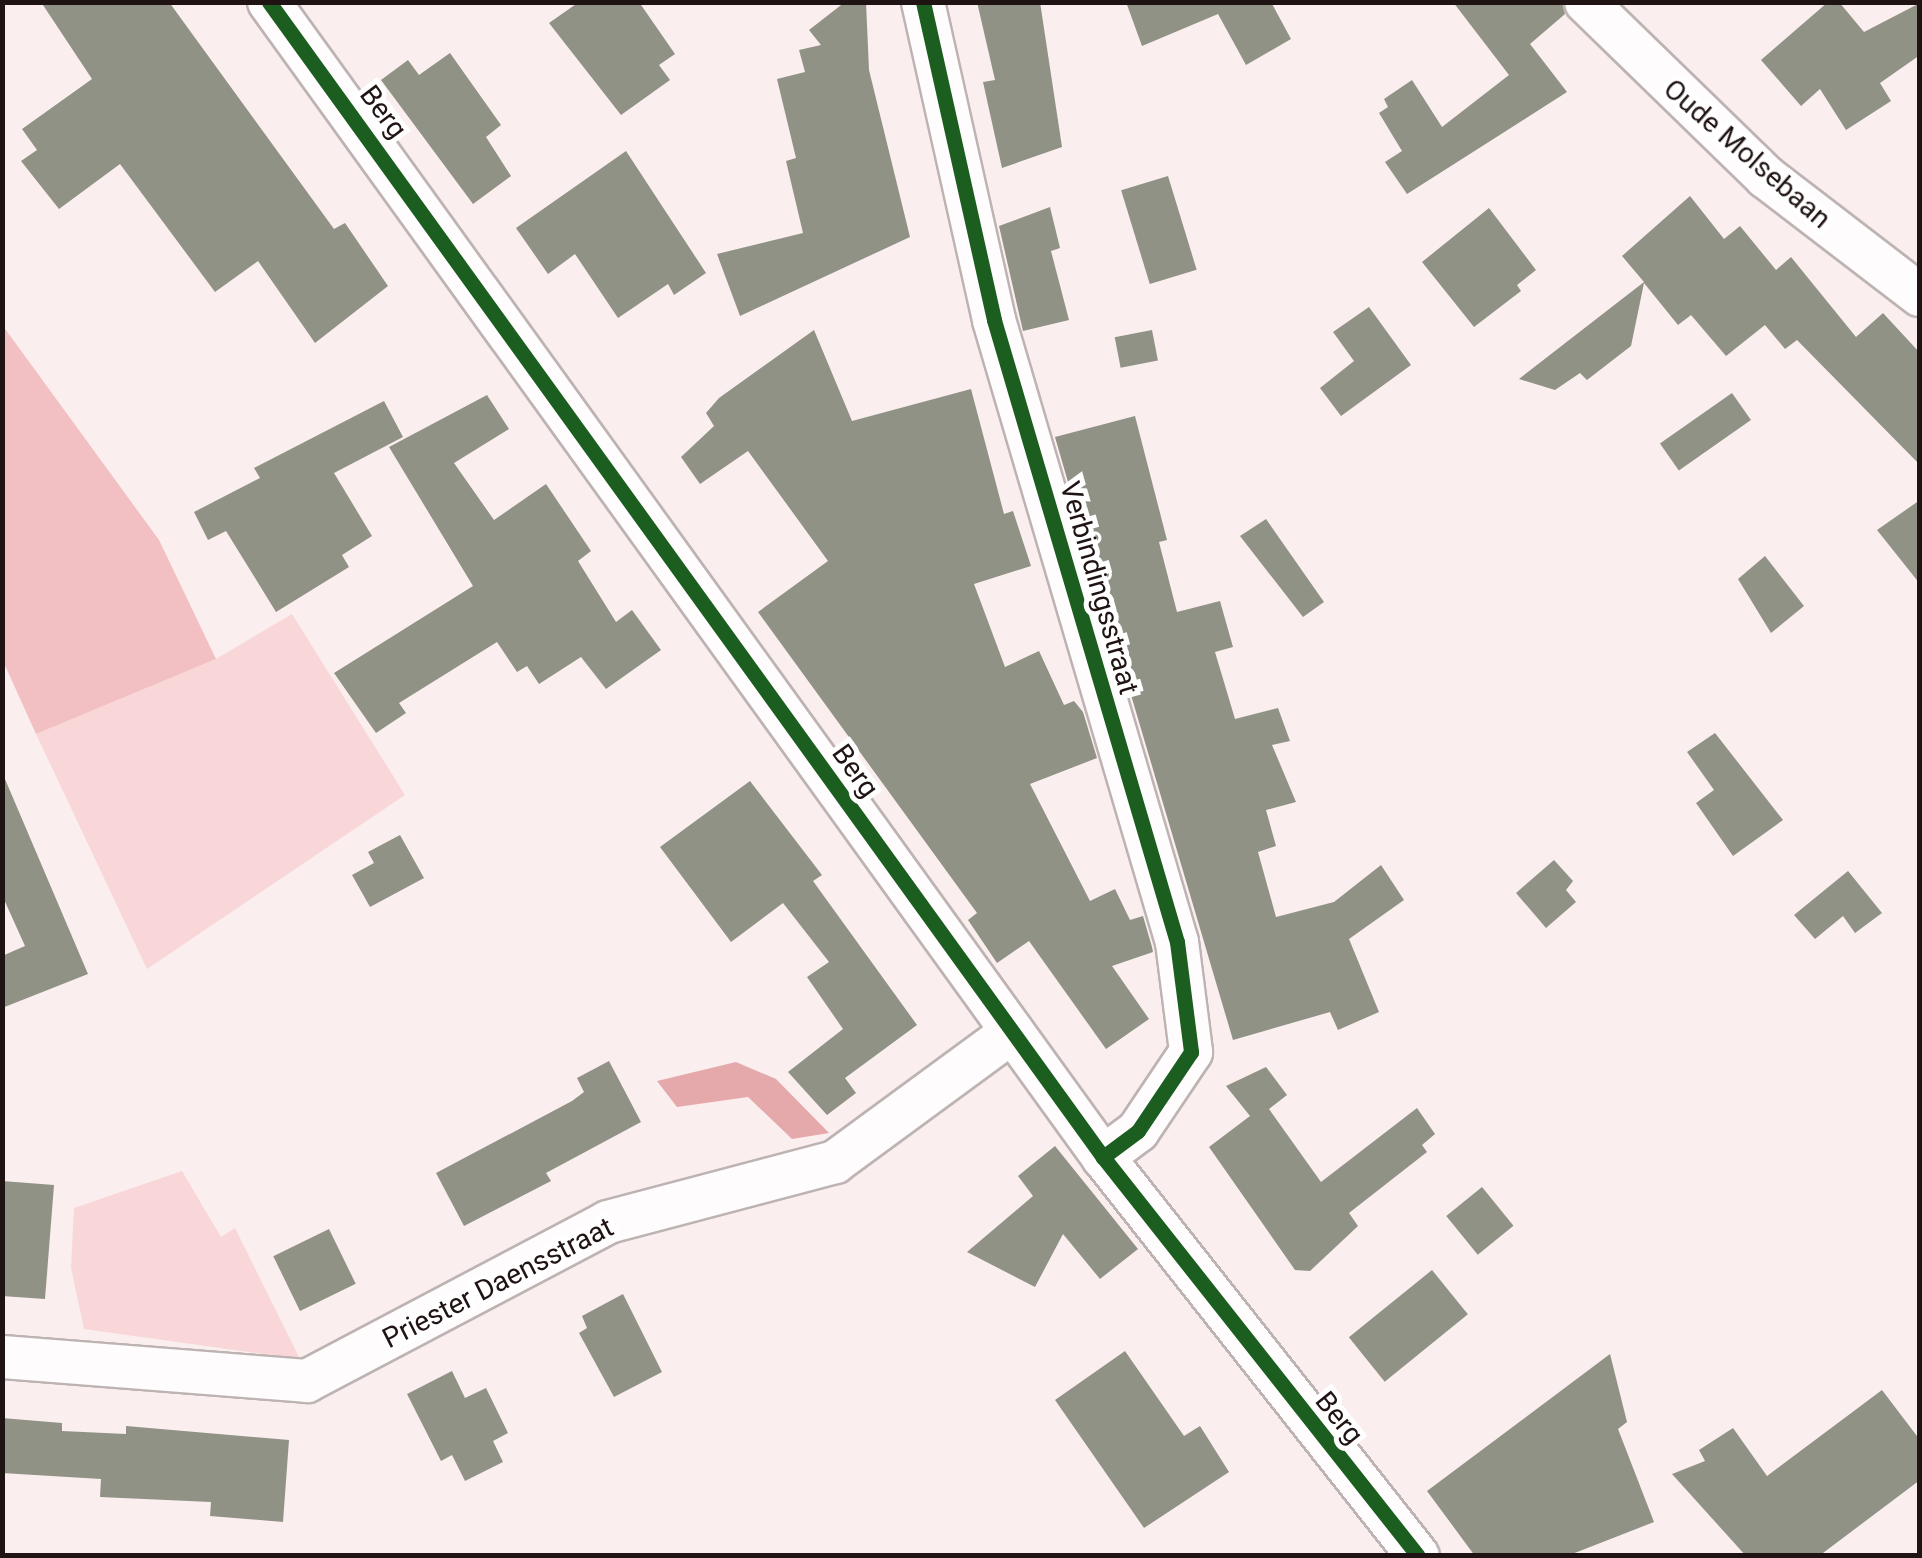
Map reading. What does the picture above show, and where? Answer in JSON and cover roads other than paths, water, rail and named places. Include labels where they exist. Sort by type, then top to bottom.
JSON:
[{"type":"street","name":"Berg","points":[[269,2],[1103,1157],[1418,1556]]},
{"type":"street","name":"Verbindingsstraat","points":[[923,2],[994,320],[1178,942],[1192,1052],[1138,1130],[1103,1157]]},
{"type":"street","name":"Oude Molsebaan","points":[[1586,2],[1766,177],[1920,295]]},
{"type":"street","name":"Priester Daensstraat","points":[[2,1358],[307,1381],[608,1222],[835,1162],[1012,1032]]}]
